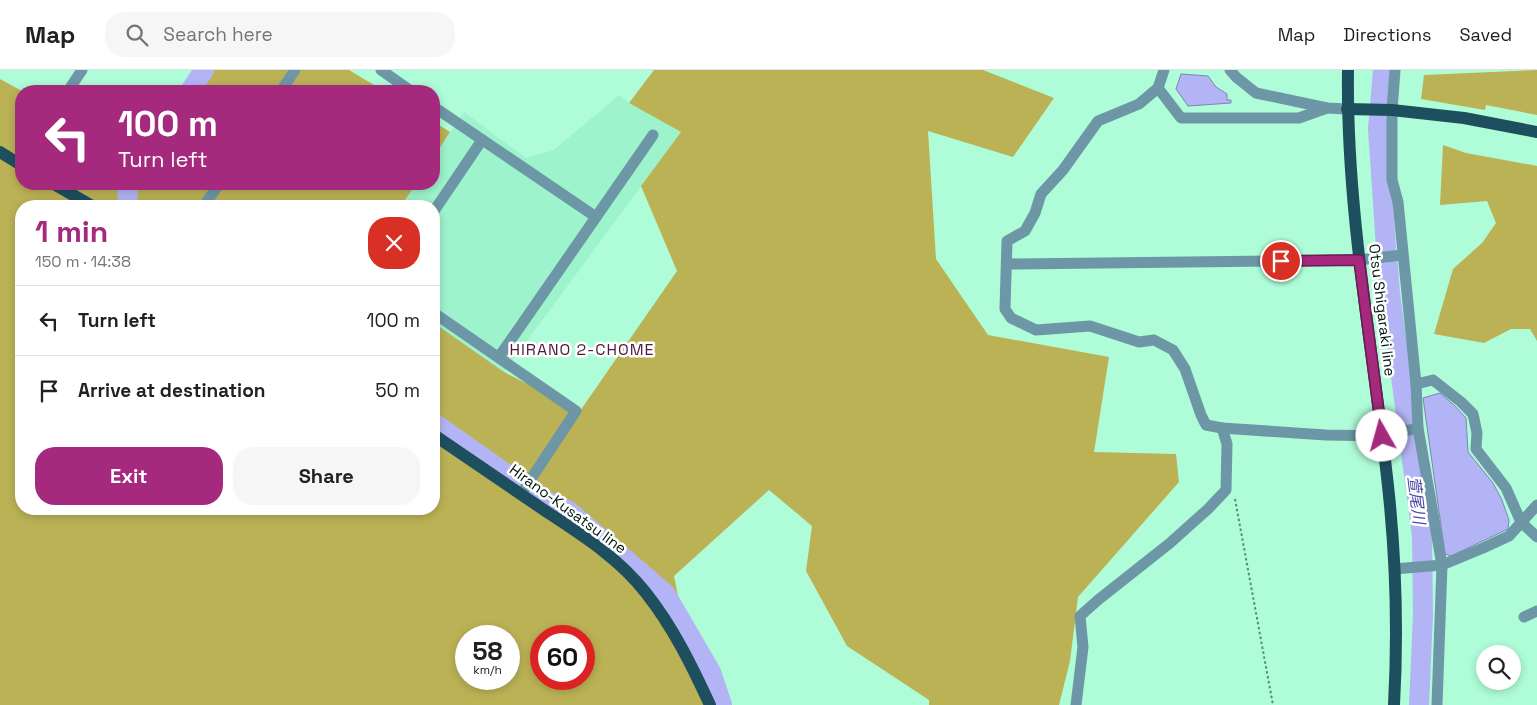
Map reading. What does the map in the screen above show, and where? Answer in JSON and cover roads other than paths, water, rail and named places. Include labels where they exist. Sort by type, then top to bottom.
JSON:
[{"type":"main road","name":"Otsu Shigaraki line","points":[[1348,70],[1347,109],[1352,198],[1364,259],[1388,488],[1400,568],[1394,705]]},
{"type":"main road","points":[[1347,109],[1391,110],[1464,118],[1537,132]]},
{"type":"main road","points":[[0,152],[15,161]]},
{"type":"main road","points":[[64,190],[82,200]]},
{"type":"main road","name":"Hirano-Kusatsu line","points":[[440,439],[585,537],[614,560],[646,592],[692,666],[710,705]]},
{"type":"street","points":[[72,85],[82,70]]},
{"type":"street","points":[[285,85],[295,70]]},
{"type":"street","points":[[381,70],[403,85]]},
{"type":"street","points":[[1164,70],[1158,88],[1139,104],[1098,121],[1063,170],[1041,194],[1035,213],[1025,231],[1007,241],[1005,309],[1011,318],[1036,330],[1090,326],[1139,342],[1154,340],[1173,350],[1185,369],[1206,425],[1222,428],[1326,435],[1382,435],[1418,428]]},
{"type":"street","points":[[1230,70],[1256,93],[1327,108],[1347,109]]},
{"type":"street","points":[[1395,70],[1391,110],[1392,180],[1398,202],[1399,255],[1416,384],[1418,428],[1438,565],[1437,705]]},
{"type":"street","points":[[1158,88],[1181,118],[1298,118],[1327,108]]},
{"type":"street","points":[[440,111],[596,217]]},
{"type":"street","points":[[498,358],[653,135]]},
{"type":"street","points":[[440,202],[482,140]]},
{"type":"street","points":[[1007,264],[1364,259],[1399,255]]},
{"type":"street","points":[[440,317],[576,411],[521,494]]},
{"type":"street","points":[[1416,384],[1433,380],[1473,414],[1477,433],[1476,450],[1506,488],[1521,522],[1537,537]]},
{"type":"street","points":[[1076,705],[1083,647],[1080,616],[1170,543],[1226,490],[1227,444],[1222,428]]},
{"type":"street","points":[[1400,568],[1438,565],[1509,536],[1537,504]]},
{"type":"street","points":[[1524,617],[1537,611]]},
{"type":"water","points":[[1181,74],[1208,76],[1216,87],[1227,94],[1227,100],[1231,100],[1231,103],[1188,106],[1176,89]]},
{"type":"water","points":[[1440,393],[1466,418],[1468,452],[1493,483],[1502,500],[1509,520],[1508,529],[1451,556],[1445,554],[1423,398]]},
{"type":"waterway","points":[[194,85],[204,70]]},
{"type":"waterway","name":"萱尾川","points":[[1383,70],[1378,129],[1386,248]]},
{"type":"waterway","points":[[127,190],[128,200]]},
{"type":"waterway","name":"萱尾川","points":[[1388,266],[1422,536],[1423,615],[1419,705]]},
{"type":"waterway","points":[[440,427],[518,482]]},
{"type":"waterway","points":[[533,493],[569,511],[665,593],[711,672],[722,705]]},
{"type":"district","name":"HIRANO 2-CHOME","points":[[582,349]]}]
